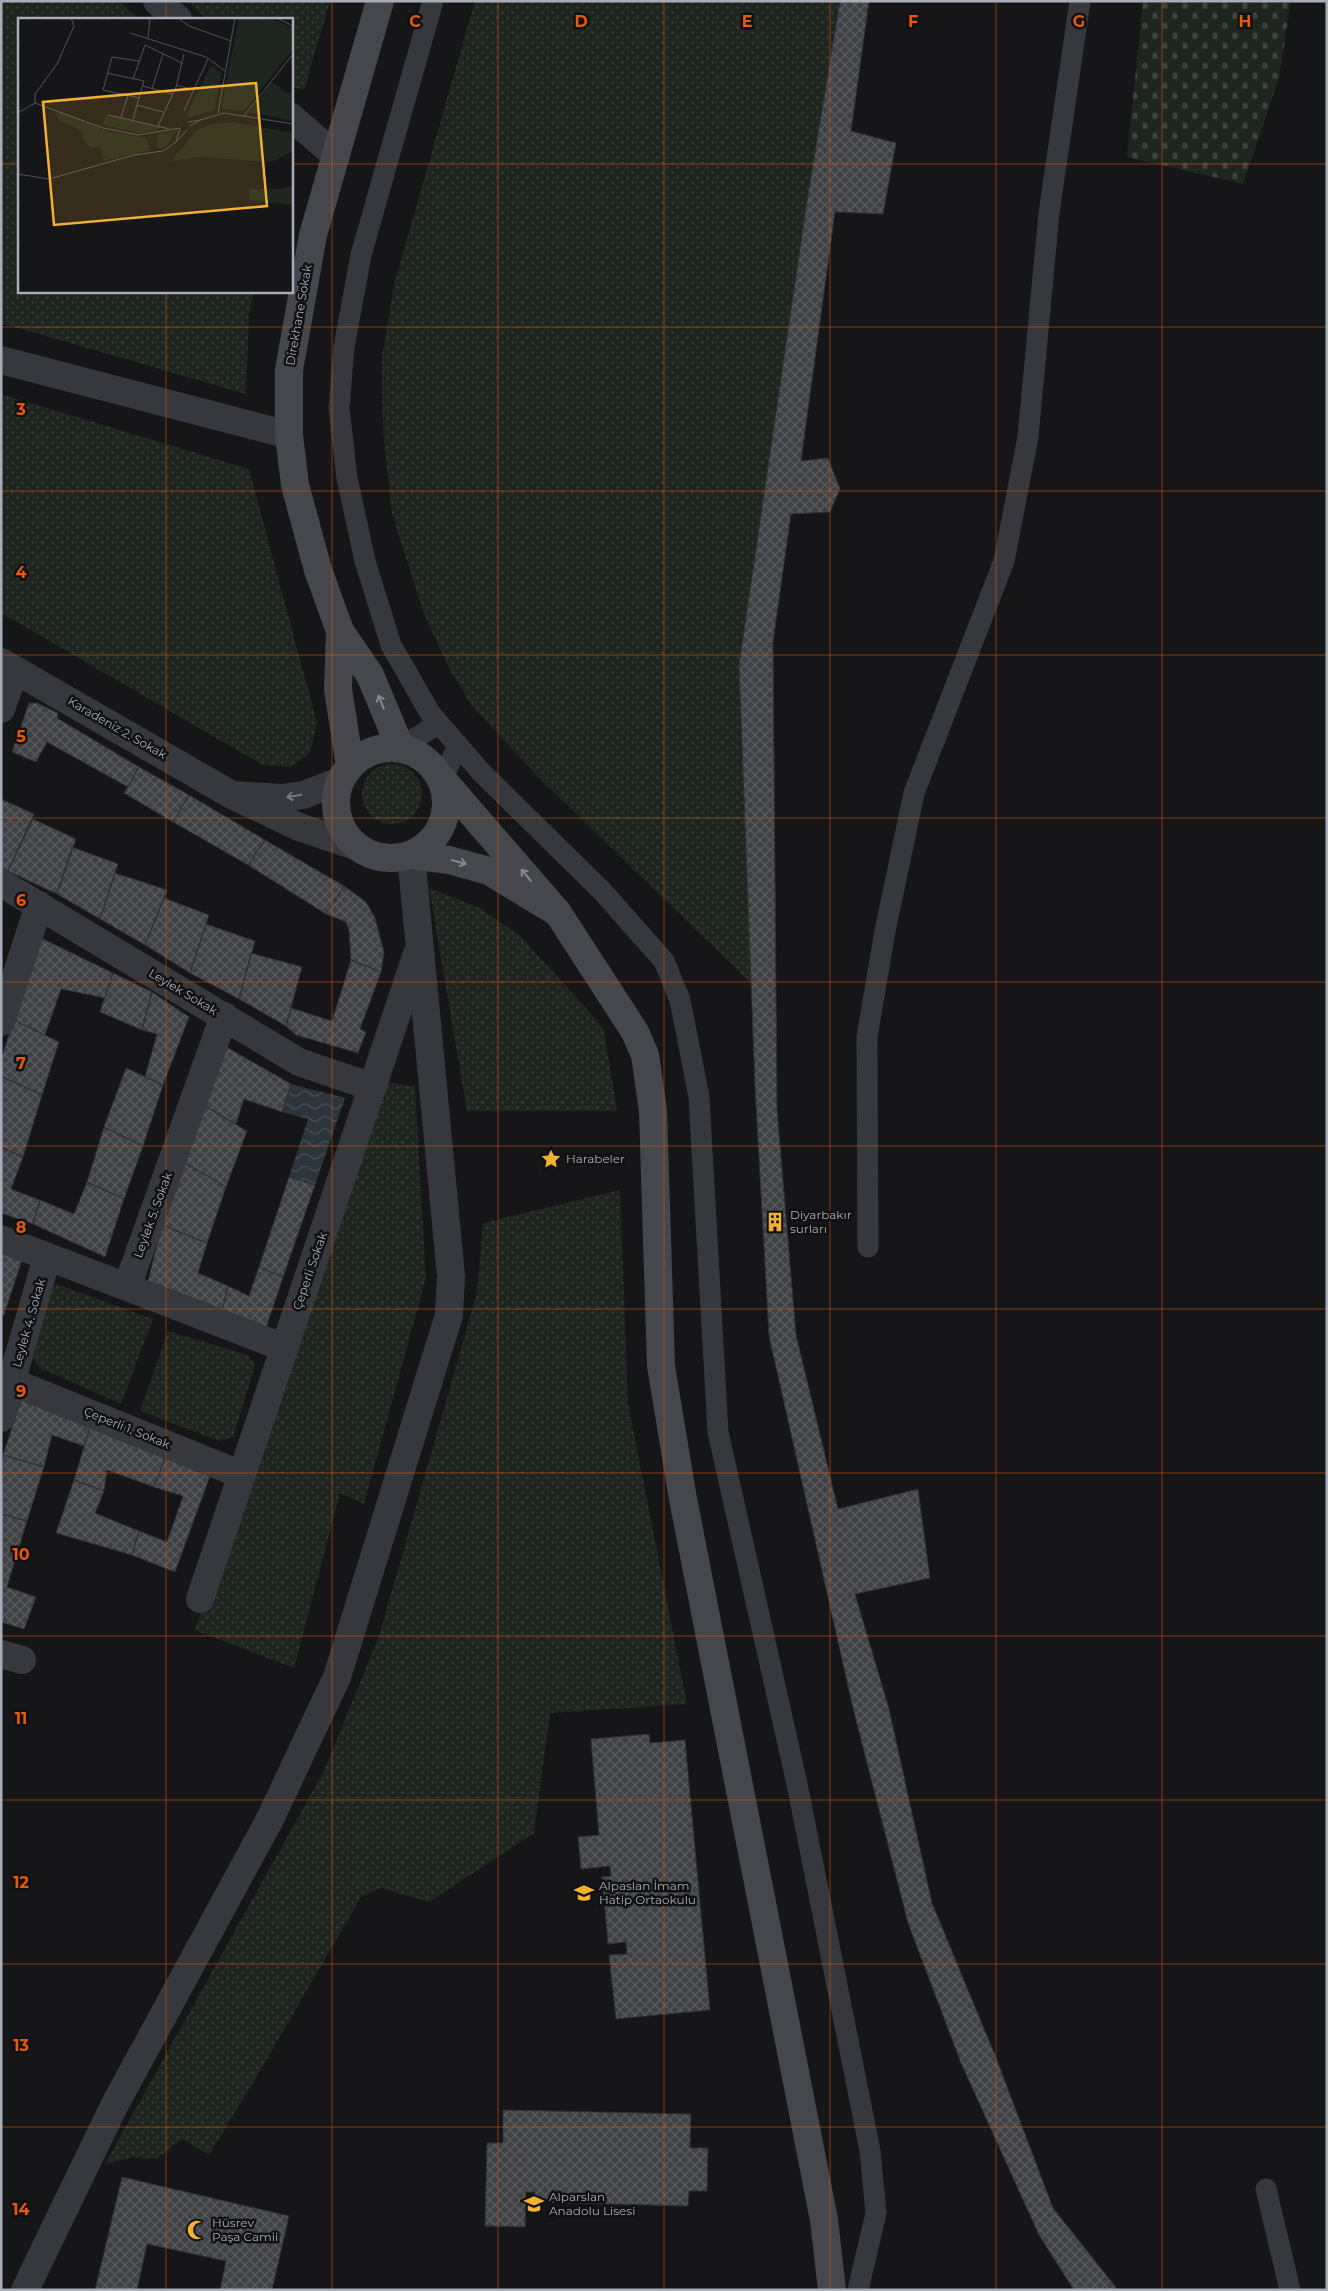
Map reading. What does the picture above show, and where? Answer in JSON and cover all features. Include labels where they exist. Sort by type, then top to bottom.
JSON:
[{"type":"street","points":[[157,1],[177,18]]},
{"type":"street","name":"Direkhane Sokak","points":[[340,631],[318,570],[295,485],[289,435],[289,370],[314,235],[380,1]]},
{"type":"street","points":[[292,118],[336,156]]},
{"type":"street","points":[[1,360],[289,435]]},
{"type":"street","points":[[340,631],[370,675],[400,748]]},
{"type":"street","points":[[340,631],[338,689],[345,773],[336,799],[338,817],[345,834],[358,847],[374,856],[392,858],[411,855],[449,860],[490,871],[558,913]]},
{"type":"street","points":[[1,709],[8,666]]},
{"type":"street","name":"Karadeniz 2. Sokak","points":[[8,666],[232,795],[299,827],[358,847]]},
{"type":"street","points":[[232,795],[282,798],[303,795],[345,773],[364,754],[382,748],[400,748],[417,753],[432,764],[442,779],[558,913],[635,1032],[645,1055],[653,1111],[661,1366],[683,1499],[824,2220],[832,2290]]},
{"type":"street","points":[[411,855],[426,846],[438,832],[445,815],[447,797],[442,779]]},
{"type":"street","points":[[25,2290],[114,2106],[270,1819],[337,1677],[449,1314],[451,1276],[421,943],[411,855]]},
{"type":"street","name":"Leylek Sokak","points":[[1,883],[299,1062],[372,1087]]},
{"type":"street","points":[[1,1022],[39,905]]},
{"type":"street","name":"Çeperli Sokak","points":[[200,1599],[421,943]]},
{"type":"street","name":"Leylek 5. Sokak","points":[[127,1287],[224,1016]]},
{"type":"street","points":[[1,1239],[284,1348]]},
{"type":"street","name":"Leylek 4. Sokak","points":[[1,1418],[47,1258]]},
{"type":"street","name":"Çeperli 1. Sokak","points":[[12,1382],[242,1475]]},
{"type":"lane","points":[[433,1],[361,256],[344,347],[339,408],[348,478],[364,561],[391,645],[430,713],[481,772],[603,892],[664,962],[680,1000],[699,1097],[718,1432],[797,1784],[870,2151],[876,2213],[858,2290]]},
{"type":"lane","points":[[868,1247],[867,1037],[885,931],[914,792],[1004,561],[1028,437],[1049,213],[1080,1]]},
{"type":"lane","points":[[400,748],[439,724]]},
{"type":"lane","points":[[442,779],[458,746]]},
{"type":"lane","points":[[1266,2189],[1290,2290]]},
{"type":"green space","points":[[1,1],[119,1],[137,18],[18,18],[18,292],[254,292],[249,314],[246,394],[1,323]]},
{"type":"green space","points":[[189,1],[330,1],[304,90],[292,87],[292,18],[205,18]]},
{"type":"green space","points":[[475,1],[840,1],[739,665],[751,983],[540,779],[472,706],[450,670],[423,612],[392,514],[383,430],[382,355],[395,281]]},
{"type":"green space","points":[[1143,1],[1291,1],[1279,78],[1243,184],[1127,157]]},
{"type":"green space","points":[[1,394],[249,469],[317,723],[310,753],[291,767],[263,765],[1,613]]},
{"type":"green space","points":[[392,764],[408,769],[413,773],[417,778],[422,794],[417,810],[413,815],[408,819],[392,824],[376,819],[371,815],[367,810],[362,794],[367,778],[371,773],[376,769]]},
{"type":"green space","points":[[429,888],[480,908],[519,935],[588,1010],[604,1030],[617,1111],[467,1111]]},
{"type":"green space","points":[[383,1081],[415,1087],[426,1278],[364,1504],[340,1493],[294,1668],[195,1630]]},
{"type":"green space","points":[[620,1190],[628,1403],[687,1704],[550,1713],[534,1833],[429,1902],[381,1888],[361,1897],[209,2155],[182,2139],[156,2159],[133,2157],[105,2164],[324,1771],[379,1636],[477,1293],[483,1223]]},
{"type":"green space","points":[[56,1284],[153,1319],[121,1404],[40,1368],[29,1353],[44,1294]]},
{"type":"green space","points":[[168,1331],[248,1355],[255,1365],[233,1437],[219,1441],[140,1411]]},
{"type":"water","points":[[291,1084],[345,1098],[315,1185],[289,1177],[308,1119],[282,1112]]},
{"type":"building","name":"Diyarbakır surları","points":[[840,1],[869,1],[851,131],[896,143],[883,214],[835,212],[801,461],[828,458],[840,489],[830,512],[791,514],[773,642],[777,1110],[796,1335],[838,1509],[918,1489],[930,1578],[855,1594],[889,1709],[932,1903],[995,2055],[1053,2208],[1118,2290],[1074,2290],[1039,2235],[961,2063],[908,1923],[853,1708],[769,1336],[755,1086],[739,665],[807,201]]},
{"type":"building","points":[[29,703],[37,703],[58,713],[57,718],[139,767],[128,787],[47,742],[36,762],[12,752]]},
{"type":"building","points":[[139,767],[189,795],[173,822],[124,793]]},
{"type":"building","points":[[189,795],[265,840],[248,865],[173,822]]},
{"type":"building","points":[[1,799],[34,814],[8,871],[1,868]]},
{"type":"building","points":[[33,819],[76,839],[57,894],[8,871]]},
{"type":"building","points":[[265,840],[344,886],[326,914],[248,865]]},
{"type":"building","points":[[72,847],[118,864],[100,919],[57,894]]},
{"type":"building","points":[[115,873],[167,890],[145,945],[100,919]]},
{"type":"building","points":[[344,886],[366,902],[375,918],[384,952],[381,972],[351,960],[349,930],[346,922],[326,914]]},
{"type":"building","points":[[164,898],[209,915],[190,973],[145,945]]},
{"type":"building","points":[[206,924],[255,941],[239,999],[190,973]]},
{"type":"building","points":[[41,938],[113,973],[105,998],[61,989],[45,1035],[14,1020]]},
{"type":"building","points":[[251,953],[302,967],[286,1026],[239,999]]},
{"type":"building","points":[[351,960],[381,972],[360,1029],[366,1032],[358,1053],[296,1035],[286,1026],[291,1008],[332,1021]]},
{"type":"building","points":[[113,973],[152,992],[142,1030],[100,1012]]},
{"type":"building","points":[[152,992],[189,1017],[163,1085],[145,1077],[157,1034],[142,1030]]},
{"type":"building","points":[[14,1020],[59,1042],[42,1095],[1,1076],[1,1059]]},
{"type":"building","points":[[223,1045],[291,1084],[282,1112],[244,1099],[236,1124],[203,1105]]},
{"type":"building","points":[[126,1068],[163,1085],[143,1146],[104,1127]]},
{"type":"building","points":[[1,1076],[42,1095],[23,1157],[1,1147]]},
{"type":"building","points":[[203,1105],[247,1131],[226,1187],[182,1161]]},
{"type":"building","points":[[104,1127],[143,1146],[124,1199],[87,1182]]},
{"type":"building","points":[[1,1147],[23,1157],[11,1189],[40,1200],[33,1224],[1,1213]]},
{"type":"building","points":[[182,1161],[226,1187],[207,1243],[162,1225]]},
{"type":"building","points":[[289,1177],[315,1185],[283,1277],[259,1267]]},
{"type":"building","points":[[87,1182],[124,1199],[105,1257],[33,1224],[40,1200],[74,1214]]},
{"type":"building","points":[[162,1225],[207,1243],[198,1273],[228,1286],[222,1311],[148,1281]]},
{"type":"building","points":[[1,1253],[22,1260],[4,1315],[1,1314]]},
{"type":"building","points":[[259,1267],[283,1277],[265,1331],[222,1311],[228,1286],[249,1296]]},
{"type":"building","points":[[21,1400],[91,1424],[84,1446],[52,1435],[44,1467],[3,1455]]},
{"type":"building","points":[[91,1424],[166,1456],[154,1487],[107,1470],[104,1491],[74,1480]]},
{"type":"building","points":[[3,1455],[44,1467],[27,1521],[1,1514]]},
{"type":"building","points":[[166,1456],[210,1476],[175,1572],[132,1555],[139,1531],[167,1542],[183,1496],[154,1487]]},
{"type":"building","points":[[74,1480],[104,1491],[95,1513],[139,1531],[132,1555],[56,1533]]},
{"type":"building","points":[[1,1514],[27,1521],[7,1587],[36,1597],[24,1629],[1,1622]]},
{"type":"building","points":[[649,1734],[650,1743],[685,1740],[710,2010],[616,2019],[609,1955],[627,1954],[626,1942],[608,1944],[602,1877],[611,1876],[610,1866],[581,1869],[578,1837],[599,1835],[591,1739]]},
{"type":"building","points":[[503,2110],[691,2114],[690,2148],[708,2148],[707,2191],[689,2191],[688,2206],[534,2202],[535,2192],[526,2192],[525,2227],[485,2226],[487,2143],[503,2143]]},
{"type":"building","name":"Hüsrev Paşa Camii","points":[[122,2177],[289,2216],[272,2290],[220,2290],[226,2261],[147,2244],[137,2290],[95,2290]]},
{"type":"place","name":"Harabeler","points":[[551,1159]]},
{"type":"place","name":"Diyarbakır surları","points":[[775,1222]]},
{"type":"place","name":"Alpaslan İmam Hatip Ortaokulu","points":[[584,1893]]},
{"type":"place","name":"Alparslan Anadolu Lisesi","points":[[534,2204]]},
{"type":"place","name":"Hüsrev Paşa Camii","points":[[197,2230]]}]
